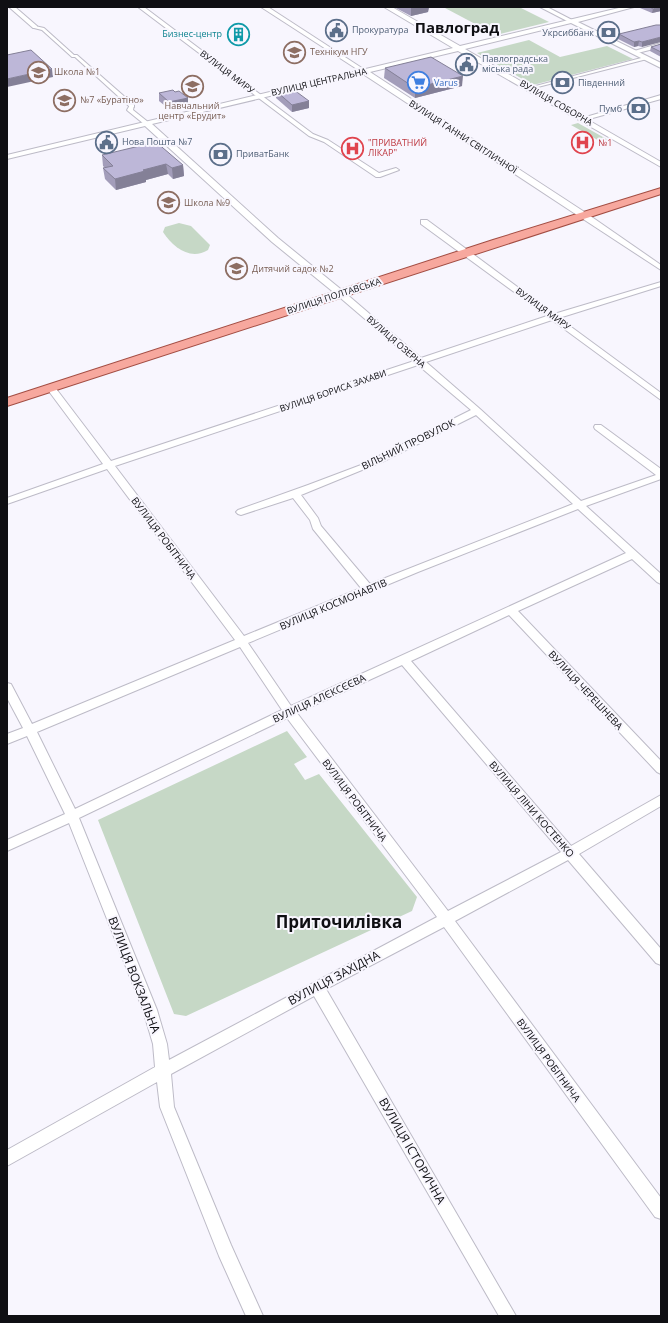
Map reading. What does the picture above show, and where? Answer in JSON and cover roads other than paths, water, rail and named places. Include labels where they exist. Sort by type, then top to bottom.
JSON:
[{"type":"main road","name":"ВУЛИЦЯ ПОЛТАВСЬКА","points":[[7,402],[228,331],[465,252],[661,191]]},
{"type":"street","name":"ВУЛИЦЯ МИРУ","points":[[141,7],[311,135],[326,140],[378,176],[396,170]]},
{"type":"street","name":"ВУЛИЦЯ ГАННИ СВІТЛИЧНОЇ","points":[[264,7],[661,268]]},
{"type":"street","name":"ВУЛИЦЯ СОБОРНА","points":[[387,7],[530,88],[661,165]]},
{"type":"street","points":[[543,7],[661,66]]},
{"type":"street","name":"ВУЛИЦЯ ЦЕНТРАЛЬНА","points":[[7,157],[631,7]]},
{"type":"street","points":[[7,11],[14,8],[21,8]]},
{"type":"street","name":"ВУЛИЦЯ ОЗЕРНА","points":[[14,8],[35,28],[44,29],[73,56],[71,57],[127,106],[131,107],[130,110],[275,240],[340,293],[477,411],[661,580]]},
{"type":"street","points":[[634,52],[661,45]]},
{"type":"street","points":[[530,88],[646,58]]},
{"type":"street","points":[[582,119],[661,97]]},
{"type":"street","name":"ВУЛИЦЯ МИРУ","points":[[424,222],[661,397]]},
{"type":"street","name":"ВУЛИЦЯ БОРИСА ЗАХАВИ","points":[[7,501],[110,465],[553,317],[661,284]]},
{"type":"street","name":"ВУЛИЦЯ РОБІТНИЧА","points":[[51,388],[242,642],[288,712],[445,918],[661,1211]]},
{"type":"street","name":"ВІЛЬНИЙ ПРОВУЛОК","points":[[241,512],[295,494],[379,460],[405,448],[448,424],[477,411]]},
{"type":"street","points":[[598,427],[661,475]]},
{"type":"street","name":"ВУЛИЦЯ КОСМОНАВТІВ","points":[[7,739],[368,589],[580,504],[661,475]]},
{"type":"street","points":[[295,494],[315,520],[316,527],[368,589]]},
{"type":"street","name":"ВУЛИЦЯ АЛЄКСЄЄВА","points":[[7,846],[288,712],[633,554]]},
{"type":"street","name":"ВУЛИЦЯ ЧЕРЕШНЕВА","points":[[511,611],[661,769]]},
{"type":"street","name":"ВУЛИЦЯ ЛІНИ КОСТЕНКО","points":[[403,659],[661,959]]},
{"type":"street","name":"ВУЛИЦЯ ВОКЗАЛЬНА","points":[[7,687],[72,816],[150,1010],[160,1044],[164,1070],[164,1088],[168,1107],[225,1250],[255,1316]]},
{"type":"street","name":"ВУЛИЦЯ ЗАХІДНА","points":[[7,1158],[316,987],[570,853],[661,800]]},
{"type":"street","name":"ВУЛИЦЯ ІСТОРИЧНА","points":[[316,987],[508,1316]]},
{"type":"place","name":"Прокуратура","points":[[336,30]]},
{"type":"place","name":"Укрсиббанк","points":[[609,33]]},
{"type":"place","name":"Бизнес-центр","points":[[238,34]]},
{"type":"place","name":"Технікум НГУ","points":[[294,52]]},
{"type":"place","name":"Павлоградська міська рада","points":[[466,64]]},
{"type":"place","name":"Школа №1","points":[[39,72]]},
{"type":"place","name":"Varus","points":[[418,83]]},
{"type":"place","name":"Пiвденний","points":[[563,83]]},
{"type":"place","name":"Навчальний центр «Ерудит»","points":[[192,87]]},
{"type":"place","name":"№7 «Буратіно»","points":[[64,100]]},
{"type":"place","name":"Пумб","points":[[638,109]]},
{"type":"place","name":"Нова Пошта №7","points":[[106,142]]},
{"type":"place","name":"№1","points":[[582,143]]},
{"type":"place","name":"\"ПРИВАТНИЙ ЛІКАР\"","points":[[352,148]]},
{"type":"place","name":"ПриватБанк","points":[[221,154]]},
{"type":"place","name":"Школа №9","points":[[169,203]]},
{"type":"place","name":"Дитячий садок №2","points":[[237,269]]},
{"type":"district","name":"Павлоград","points":[[457,28]]},
{"type":"district","name":"Приточилівка","points":[[339,922]]}]
